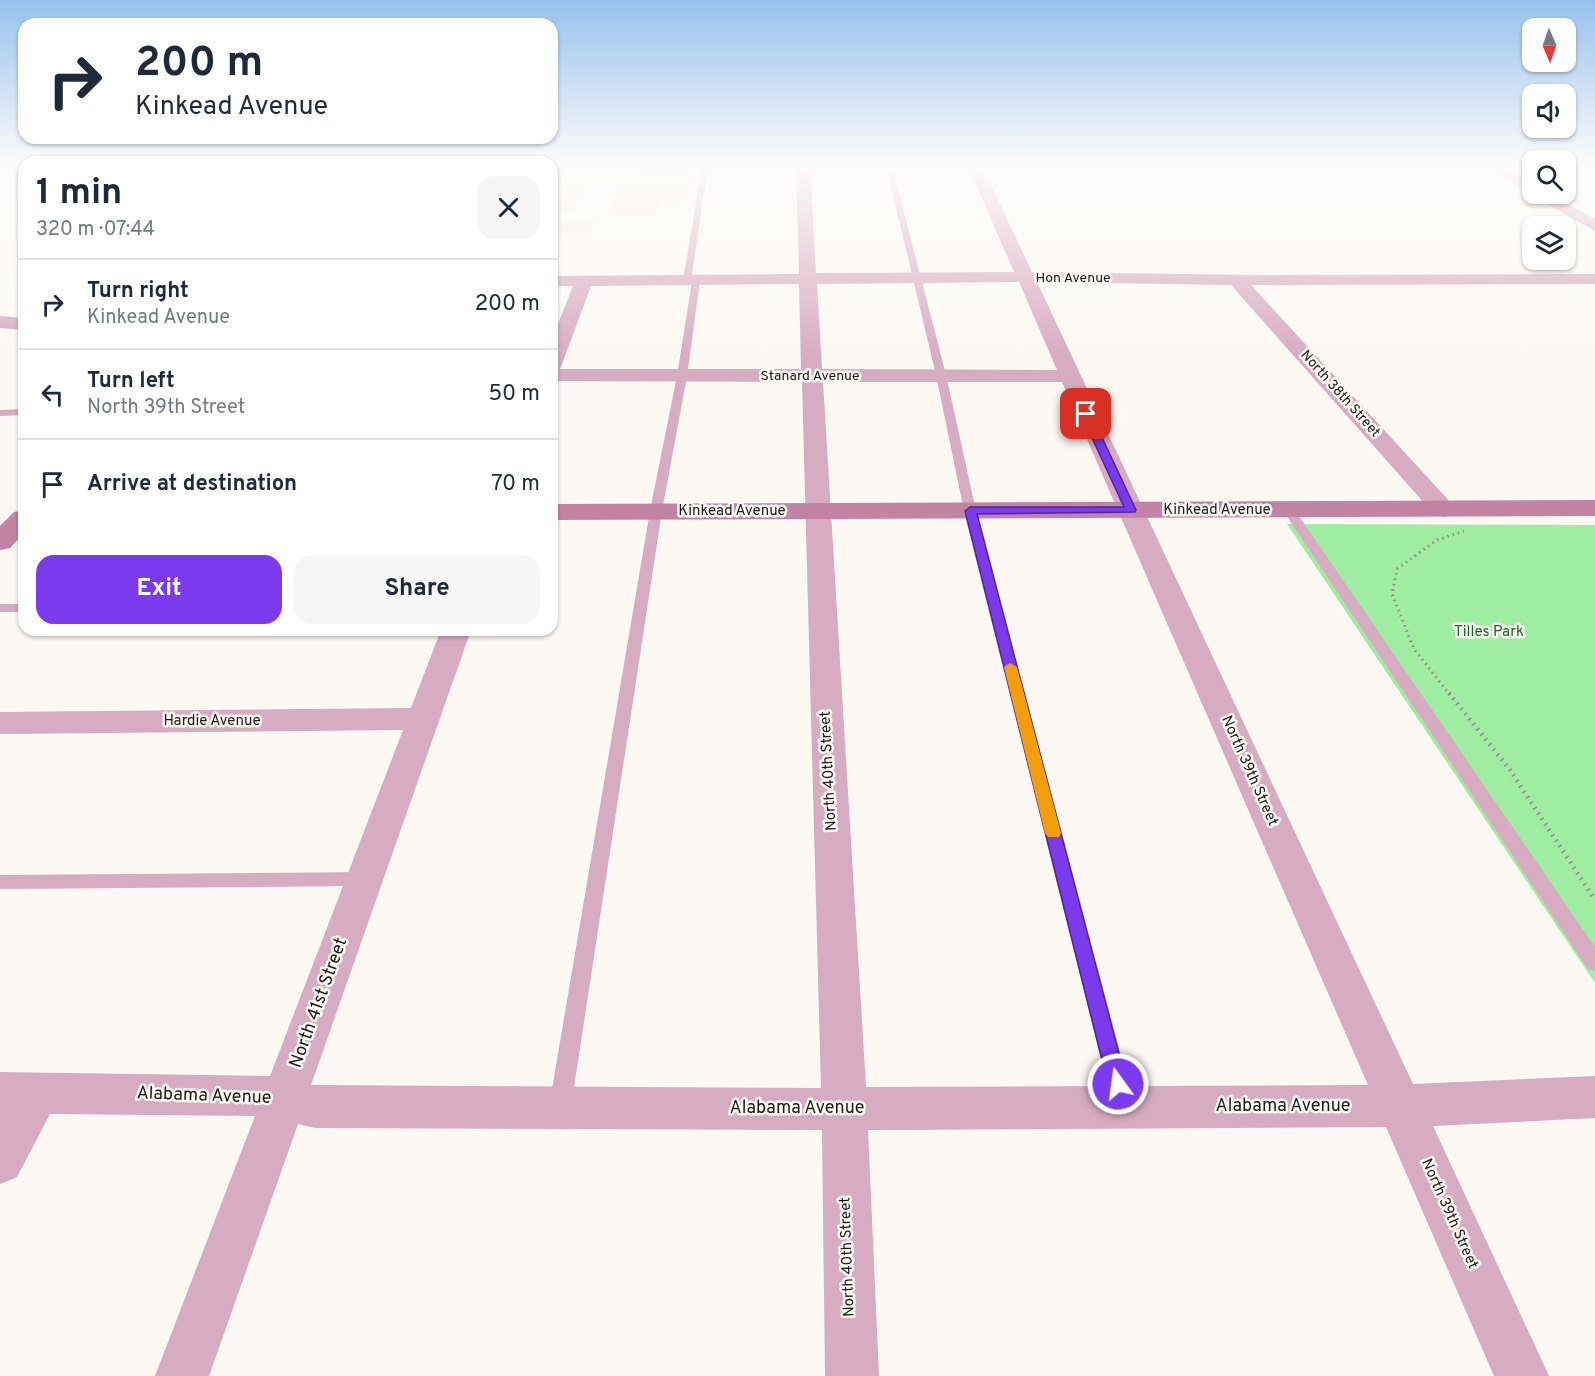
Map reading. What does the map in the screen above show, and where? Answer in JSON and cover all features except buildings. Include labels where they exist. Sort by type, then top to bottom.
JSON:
[{"type":"street","name":"North 40th Street","points":[[806,230],[844,1107],[852,1376]]},
{"type":"street","name":"North 39th Street","points":[[1003,230],[1522,1376]]},
{"type":"street","name":"Hon Avenue","points":[[558,281],[1024,278],[1595,279]]},
{"type":"street","name":"North 38th Street","points":[[1236,280],[1443,509]]},
{"type":"street","points":[[1569,280],[1595,298]]},
{"type":"street","points":[[558,349],[584,281]]},
{"type":"street","points":[[0,322],[18,324]]},
{"type":"street","name":"Stanard Avenue","points":[[558,375],[1068,375]]},
{"type":"street","name":"Kinkead Avenue","points":[[558,512],[1595,508]]},
{"type":"street","points":[[0,514],[18,516]]},
{"type":"street","points":[[0,542],[18,522]]},
{"type":"street","name":"North 41st Street","points":[[182,1376],[454,636]]},
{"type":"street","name":"Hardie Avenue","points":[[0,723],[423,719]]},
{"type":"street","points":[[0,1161],[19,1093]]},
{"type":"street","name":"Alabama Avenue","points":[[19,1093],[262,1095],[315,1107],[758,1109],[1400,1106],[1595,1096]]},
{"type":"lane","points":[[560,1107],[656,511],[682,376],[698,230]]},
{"type":"lane","points":[[904,230],[941,375],[970,511],[1124,1107]]},
{"type":"lane","points":[[0,413],[18,412]]},
{"type":"lane","points":[[1288,509],[1595,963]]},
{"type":"lane","points":[[0,608],[18,608]]},
{"type":"lane","points":[[0,882],[365,879]]},
{"type":"path","points":[[1465,530],[1437,540],[1397,569],[1392,594],[1414,649],[1510,770],[1595,900]]},
{"type":"shaded area","points":[[558,230],[590,230],[589,233],[558,233]]},
{"type":"green space","name":"Tilles Park","points":[[1287,524],[1595,525],[1595,983]]},
{"type":"slow traffic","points":[[1010,667],[1053,833]]},
{"type":"route","points":[[1086,414],[1131,510],[970,511],[1118,1084]]}]
